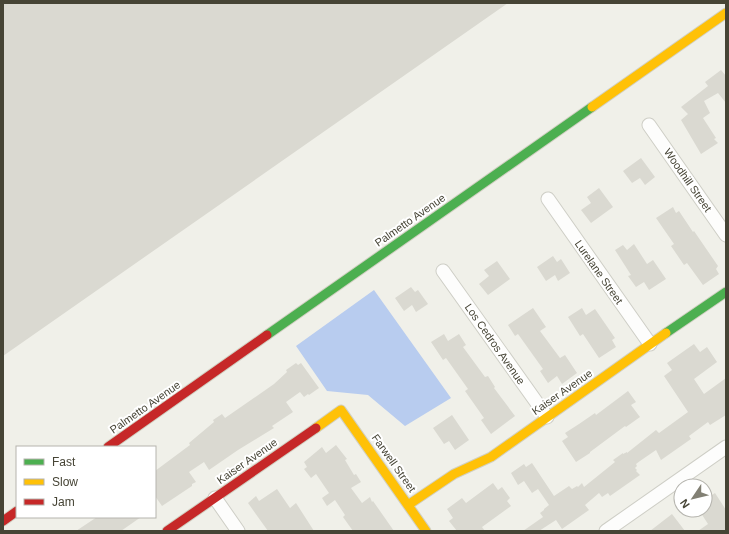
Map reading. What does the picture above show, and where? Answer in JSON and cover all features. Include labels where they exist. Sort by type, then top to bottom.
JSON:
[{"type":"street","name":"Palmetto Avenue","points":[[109,446],[726,13]]},
{"type":"street","name":"Woodhill Street","points":[[649,125],[726,235]]},
{"type":"street","name":"Lurelane Street","points":[[548,199],[650,344]]},
{"type":"street","name":"Los Cedros Avenue","points":[[443,271],[547,417]]},
{"type":"street","name":"Kaiser Avenue","points":[[408,505],[454,474],[491,457],[726,292]]},
{"type":"street","name":"Kaiser Avenue","points":[[167,531],[341,410]]},
{"type":"street","name":"Farwell Street","points":[[341,410],[426,531]]},
{"type":"street","points":[[614,529],[724,452]]},
{"type":"street","points":[[215,498],[238,531]]},
{"type":"street","points":[[3,521],[16,512]]},
{"type":"water","points":[[374,290],[451,398],[405,426],[368,395],[327,391],[296,346]]},
{"type":"building","points":[[3,3],[508,3],[3,356]]},
{"type":"building","points":[[721,70],[726,76],[726,103],[718,93],[704,101],[710,113],[703,118],[716,138],[714,139],[718,143],[701,154],[681,120],[688,114],[681,107],[708,86],[705,82]]},
{"type":"building","points":[[641,158],[655,177],[645,185],[640,178],[632,183],[623,171]]},
{"type":"building","points":[[599,188],[613,207],[591,223],[581,210],[591,203],[587,197]]},
{"type":"building","points":[[673,207],[676,213],[679,211],[718,266],[716,269],[719,274],[703,285],[687,263],[684,265],[671,246],[674,244],[656,218]]},
{"type":"building","points":[[634,244],[647,264],[653,260],[666,279],[649,290],[644,282],[636,287],[628,276],[631,275],[615,250],[623,245],[627,250]]},
{"type":"building","points":[[553,256],[557,262],[561,259],[570,273],[558,281],[555,275],[546,281],[537,267]]},
{"type":"building","points":[[497,261],[510,279],[488,295],[479,284],[489,276],[484,270]]},
{"type":"building","points":[[411,287],[415,292],[418,290],[428,304],[416,312],[412,305],[404,311],[395,298]]},
{"type":"building","points":[[533,308],[546,327],[540,331],[560,358],[565,355],[577,373],[562,384],[557,376],[548,383],[540,371],[543,369],[518,334],[515,336],[508,325]]},
{"type":"building","points":[[582,308],[586,315],[595,309],[615,338],[612,340],[616,347],[599,358],[583,334],[580,336],[568,317]]},
{"type":"building","points":[[444,334],[448,341],[459,334],[466,345],[463,347],[485,377],[488,376],[495,387],[494,388],[515,416],[491,434],[481,420],[484,418],[465,391],[468,389],[446,358],[443,360],[431,342]]},
{"type":"building","points":[[694,344],[700,352],[707,347],[717,362],[694,379],[704,394],[726,378],[726,415],[710,425],[708,422],[689,436],[691,439],[661,460],[656,450],[640,461],[636,464],[637,466],[635,468],[640,475],[610,496],[608,493],[602,497],[599,493],[585,505],[589,510],[562,529],[556,520],[539,531],[523,531],[543,517],[540,513],[549,505],[538,489],[532,493],[524,481],[518,485],[511,473],[524,464],[526,467],[532,463],[554,496],[569,486],[572,489],[577,486],[578,487],[582,483],[584,487],[615,462],[613,460],[623,453],[627,453],[656,430],[659,433],[688,412],[664,376],[672,370],[667,363]]},
{"type":"building","points":[[296,363],[298,365],[301,363],[319,388],[304,397],[300,392],[286,402],[293,412],[272,426],[274,428],[209,470],[204,462],[189,472],[196,482],[162,506],[156,497],[156,470],[190,445],[189,443],[214,422],[213,420],[222,414],[225,418],[274,384],[287,372],[286,370]]},
{"type":"building","points":[[628,391],[636,402],[631,405],[640,417],[626,427],[625,426],[576,462],[562,441],[568,437],[565,433],[595,413],[596,415]]},
{"type":"building","points":[[452,415],[469,440],[455,450],[449,441],[444,444],[433,428]]},
{"type":"building","points":[[336,445],[347,459],[345,460],[354,475],[356,474],[361,482],[351,488],[362,503],[370,497],[372,502],[373,501],[394,531],[353,531],[343,517],[345,515],[335,500],[327,506],[322,498],[329,493],[316,474],[311,478],[304,469],[307,467],[304,462],[322,447],[326,453]]},
{"type":"building","points":[[493,483],[498,490],[502,487],[510,498],[507,501],[511,506],[482,527],[485,531],[457,531],[449,521],[453,518],[447,509],[462,498],[466,503]]},
{"type":"building","points":[[277,489],[290,508],[296,503],[314,531],[268,531],[248,503],[256,496],[259,501]]},
{"type":"building","points":[[715,493],[726,510],[726,531],[698,531],[708,524],[704,518],[713,518],[713,494]]},
{"type":"building","points":[[672,514],[673,518],[675,518],[685,531],[650,531]]},
{"type":"building","points":[[96,518],[140,518],[121,531],[76,531]]},
{"type":"traffic: fast","points":[[267,335],[592,107]]},
{"type":"traffic: fast","points":[[666,333],[726,292]]},
{"type":"traffic: slow","points":[[592,107],[726,13]]},
{"type":"traffic: slow","points":[[408,505],[454,474],[491,457],[666,333]]},
{"type":"traffic: slow","points":[[316,428],[341,410],[426,531]]},
{"type":"traffic: jam","points":[[109,446],[267,335]]},
{"type":"traffic: jam","points":[[167,531],[316,428]]},
{"type":"traffic: jam","points":[[3,521],[16,512]]}]
